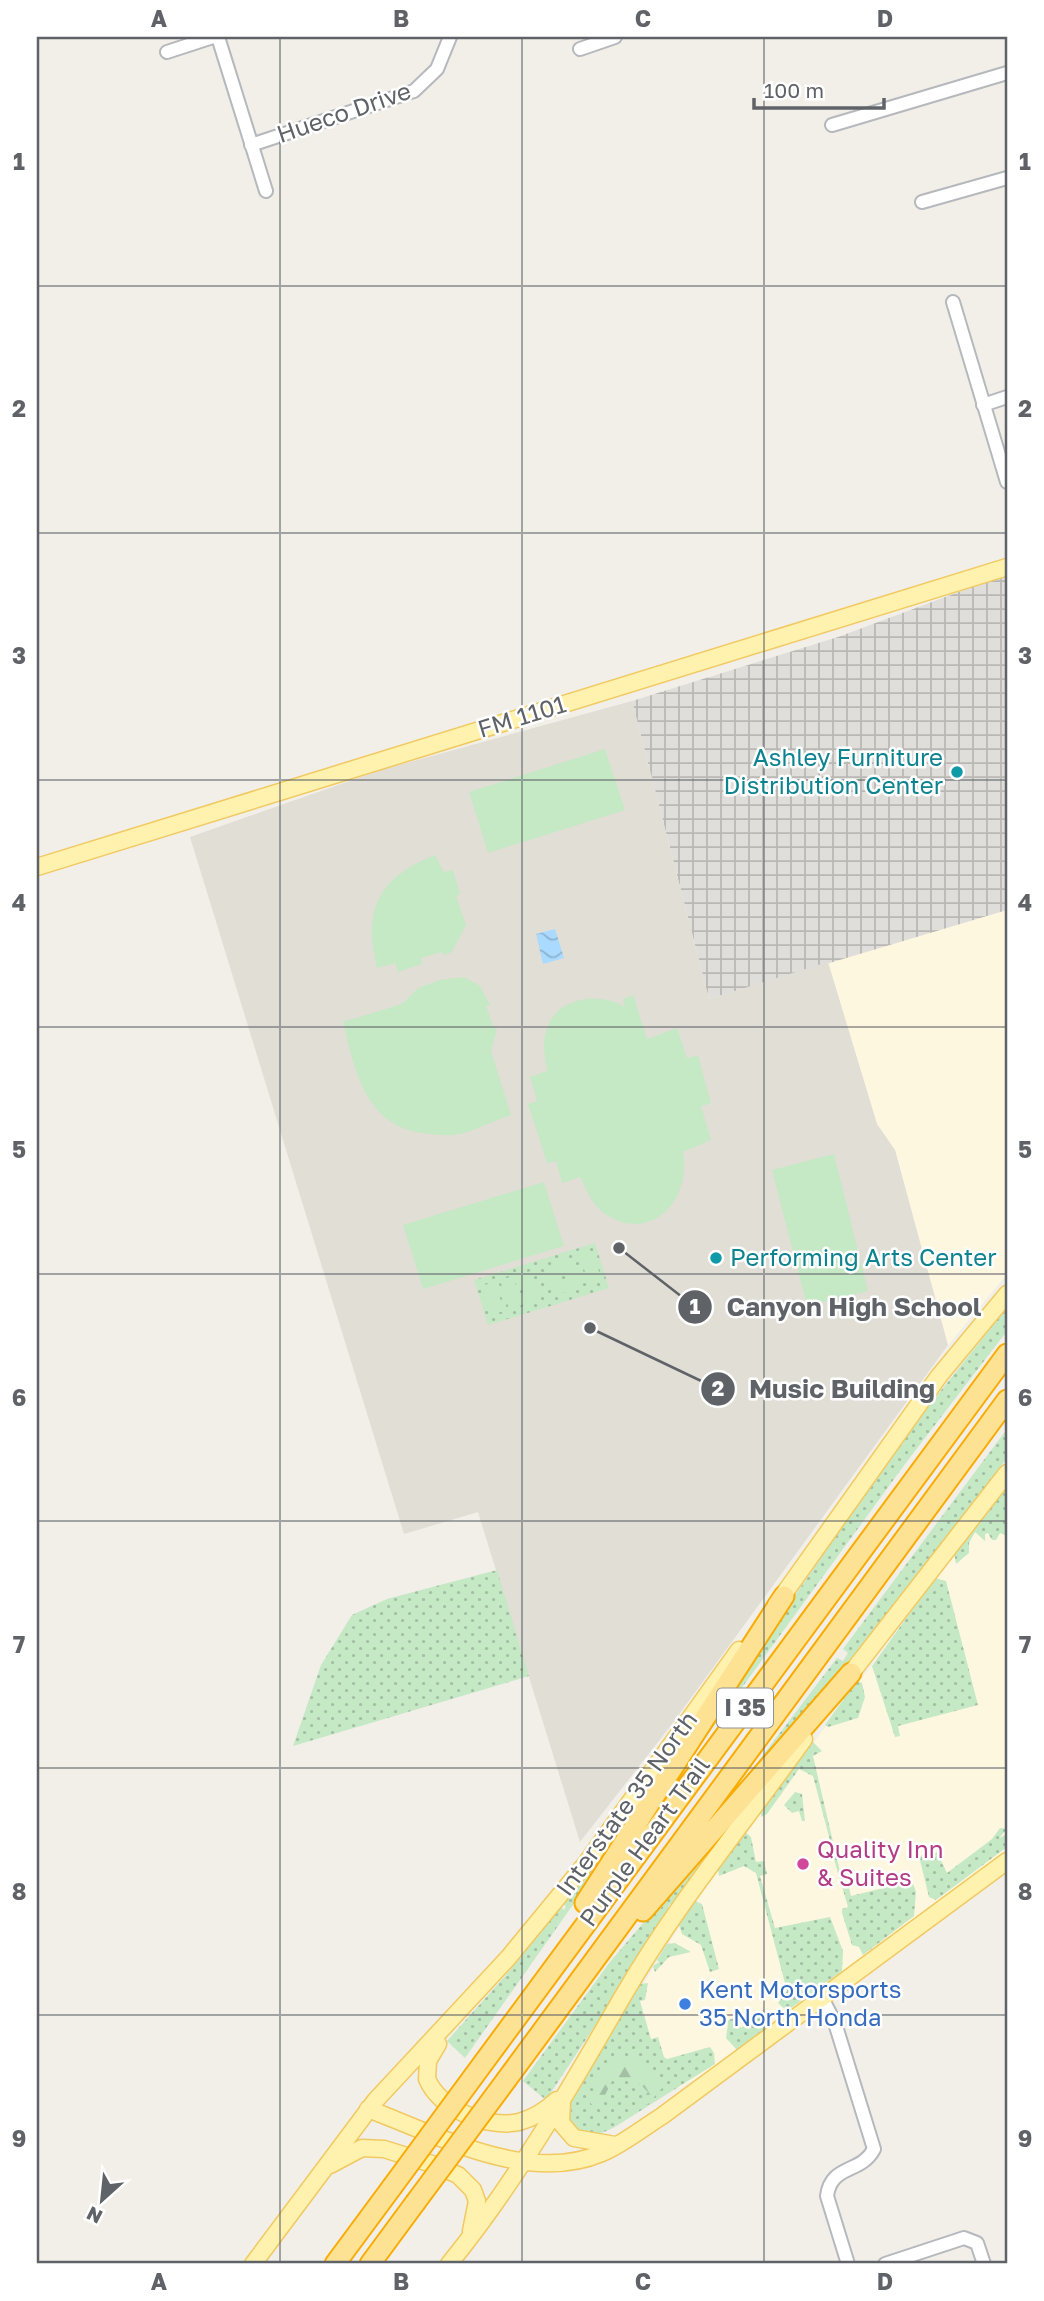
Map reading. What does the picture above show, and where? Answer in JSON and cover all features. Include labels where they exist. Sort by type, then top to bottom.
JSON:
[{"type":"highway","name":"Purple Heart Trail","points":[[335,2264],[1007,1354]]},
{"type":"highway","name":"Purple Heart Trail","points":[[370,2264],[1007,1400]]},
{"type":"highway","points":[[557,1961],[583,1905],[784,1596]]},
{"type":"highway","points":[[598,1957],[652,1902],[851,1673]]},
{"type":"main road","name":"FM 1101","points":[[37,867],[1007,567]]},
{"type":"main road","name":"Interstate 35 North","points":[[253,2264],[372,2105],[450,2023],[587,1862],[743,1644],[784,1596],[939,1376],[1007,1294]]},
{"type":"main road","points":[[449,2264],[527,2157],[609,2024],[622,1997],[697,1884],[851,1673],[1007,1473]]},
{"type":"main road","points":[[372,2105],[527,2157],[575,2160],[604,2152],[611,2144],[673,2108],[1007,1861]]},
{"type":"main road","points":[[450,2023],[426,2070],[431,2089],[441,2100],[458,2110],[505,2123],[534,2117],[563,2095]]},
{"type":"main road","points":[[563,2095],[559,2113],[565,2130],[574,2138],[611,2144]]},
{"type":"main road","points":[[315,2178],[337,2159],[373,2147],[447,2170],[467,2182],[477,2201],[466,2244]]},
{"type":"street","points":[[167,52],[216,37],[265,191]]},
{"type":"street","name":"Hueco Drive","points":[[251,145],[414,91],[438,69],[450,37]]},
{"type":"street","points":[[580,49],[615,37]]},
{"type":"street","points":[[832,125],[1007,73]]},
{"type":"street","points":[[922,202],[1007,178]]},
{"type":"street","points":[[953,302],[1007,482]]},
{"type":"street","points":[[983,405],[1007,397]]},
{"type":"street","points":[[821,1996],[835,2023],[874,2149],[866,2160],[833,2177],[828,2187],[827,2196],[848,2264]]},
{"type":"street","points":[[885,2264],[969,2238],[977,2244],[984,2264]]},
{"type":"shaded area","points":[[1007,574],[1007,910],[709,999],[632,701],[838,637]]},
{"type":"shaded area","points":[[632,701],[709,999],[828,962],[877,1124],[895,1150],[948,1345],[672,1724],[580,1842],[478,1512],[404,1534],[190,837],[381,770]]},
{"type":"shaded area","points":[[1007,910],[1007,1274],[948,1345],[895,1150],[877,1124],[828,962]]},
{"type":"shaded area","points":[[1007,1484],[1007,1850],[747,2045],[680,2088],[621,2020],[696,1900]]},
{"type":"green space","points":[[605,749],[625,810],[488,853],[469,792]]},
{"type":"green space","points":[[435,855],[444,872],[453,870],[460,894],[456,896],[466,925],[452,952],[421,958],[422,964],[398,972],[395,963],[377,968],[372,929],[379,898],[400,874]]},
{"type":"green space","points":[[464,977],[480,986],[490,1005],[486,1006],[493,1026],[497,1029],[491,1051],[511,1115],[455,1135],[422,1133],[403,1128],[387,1119],[365,1092],[352,1058],[343,1022],[402,1004],[418,988],[440,980]]},
{"type":"green space","points":[[633,995],[647,1039],[677,1028],[687,1058],[698,1055],[711,1103],[701,1106],[711,1140],[683,1152],[684,1171],[680,1189],[673,1203],[662,1215],[648,1222],[633,1224],[617,1220],[600,1210],[580,1177],[562,1183],[556,1161],[547,1163],[528,1104],[537,1101],[530,1077],[547,1071],[545,1036],[558,1011],[579,1000],[591,999],[603,999],[625,1007],[623,999]]},
{"type":"green space","points":[[834,1154],[868,1291],[807,1306],[772,1170]]},
{"type":"green space","points":[[544,1182],[564,1246],[423,1289],[403,1225]]},
{"type":"green space","points":[[595,1243],[609,1288],[488,1325],[474,1280]]},
{"type":"green space","points":[[593,1252],[602,1281],[589,1285],[580,1256]]},
{"type":"green space","points":[[574,1258],[583,1287],[570,1291],[561,1262]]},
{"type":"green space","points":[[557,1263],[566,1292],[553,1296],[544,1267]]},
{"type":"green space","points":[[531,1271],[540,1300],[527,1304],[518,1275]]},
{"type":"green space","points":[[513,1276],[522,1305],[509,1309],[500,1280]]},
{"type":"green space","points":[[495,1282],[504,1311],[490,1315],[481,1286]]},
{"type":"green space","points":[[1007,1308],[1007,1331],[905,1464],[703,1741],[698,1737],[903,1438]]},
{"type":"green space","points":[[1007,1429],[1007,1458],[851,1664],[743,1789],[741,1784],[837,1658],[843,1661],[848,1653],[843,1649]]},
{"type":"green space","points":[[1007,1482],[1007,1536],[1000,1533],[996,1540],[992,1540],[988,1533],[985,1534],[985,1541],[975,1532],[969,1543],[969,1553],[956,1564],[954,1552]]},
{"type":"green space","points":[[497,1570],[529,1676],[293,1746],[321,1665],[352,1615],[387,1599]]},
{"type":"green space","points":[[935,1578],[946,1581],[978,1705],[898,1726],[900,1736],[895,1737],[872,1666]]},
{"type":"green space","points":[[857,1681],[862,1683],[865,1697],[858,1718],[828,1727],[825,1725]]},
{"type":"green space","points":[[812,1741],[822,1751],[813,1756],[841,1876],[846,1876],[851,1896],[912,1881],[916,1892],[914,1916],[863,1955],[859,1947],[852,1945],[842,1913],[842,1909],[848,1907],[833,1856],[826,1855],[827,1850],[832,1848],[813,1776],[799,1769],[767,1814],[761,1817],[761,1808]]},
{"type":"green space","points":[[795,1792],[802,1794],[805,1821],[802,1821],[799,1811],[792,1813],[784,1805]]},
{"type":"green space","points":[[635,1805],[641,1808],[465,2058],[447,2041],[506,1975],[559,1906],[564,1910],[566,1907],[563,1903]]},
{"type":"green space","points":[[1000,1828],[1007,1829],[999,1838],[1007,1834],[1007,1847],[936,1900],[929,1897],[919,1856],[937,1852],[947,1873],[992,1839]]},
{"type":"green space","points":[[720,1832],[724,1836],[674,1905],[670,1904],[668,1907],[672,1909],[546,2100],[523,2081],[610,1962],[656,1908],[659,1910],[663,1906],[660,1903]]},
{"type":"green space","points":[[745,1832],[751,1837],[756,1862],[764,1861],[767,1874],[760,1876],[775,1928],[830,1917],[843,1951],[842,1971],[787,2011],[778,2003],[787,1991],[756,1873],[744,1866],[719,1876],[718,1869]]},
{"type":"green space","points":[[695,1901],[702,1904],[719,1969],[710,1972],[701,1945],[682,1934],[679,1925]]},
{"type":"green space","points":[[675,1943],[691,1952],[669,1957],[655,1972],[653,1966],[659,1962],[657,1960],[667,1944]]},
{"type":"green space","points":[[648,1983],[645,2000],[640,2001],[651,2039],[658,2037],[664,2057],[667,2059],[710,2047],[714,2053],[715,2064],[613,2128],[597,2135],[577,2132],[568,2120],[569,2102],[640,1984]]},
{"type":"green space","points":[[763,2010],[770,2018],[768,2026],[737,2050],[726,2038],[726,2021],[734,2018],[741,2028]]},
{"type":"green space","points":[[631,2056],[657,2078],[663,2087],[647,2105],[642,2100],[648,2092],[633,2077],[622,2079],[615,2075],[600,2105],[595,2108],[587,2099],[597,2087],[594,2078],[597,2078],[599,2071],[603,2071],[608,2063]]},
{"type":"water","points":[[555,929],[564,958],[543,964],[536,934]]},
{"type":"place","name":"Ashley Furniture Distribution Center","points":[[957,772]]},
{"type":"place","name":"Canyon High School","points":[[619,1248]]},
{"type":"place","name":"Performing Arts Center","points":[[716,1258]]},
{"type":"place","name":"Music Building","points":[[590,1328]]},
{"type":"place","name":"Quality Inn & Suites","points":[[803,1864]]},
{"type":"place","name":"Kent Motorsports 35 North Honda","points":[[685,2004]]}]
